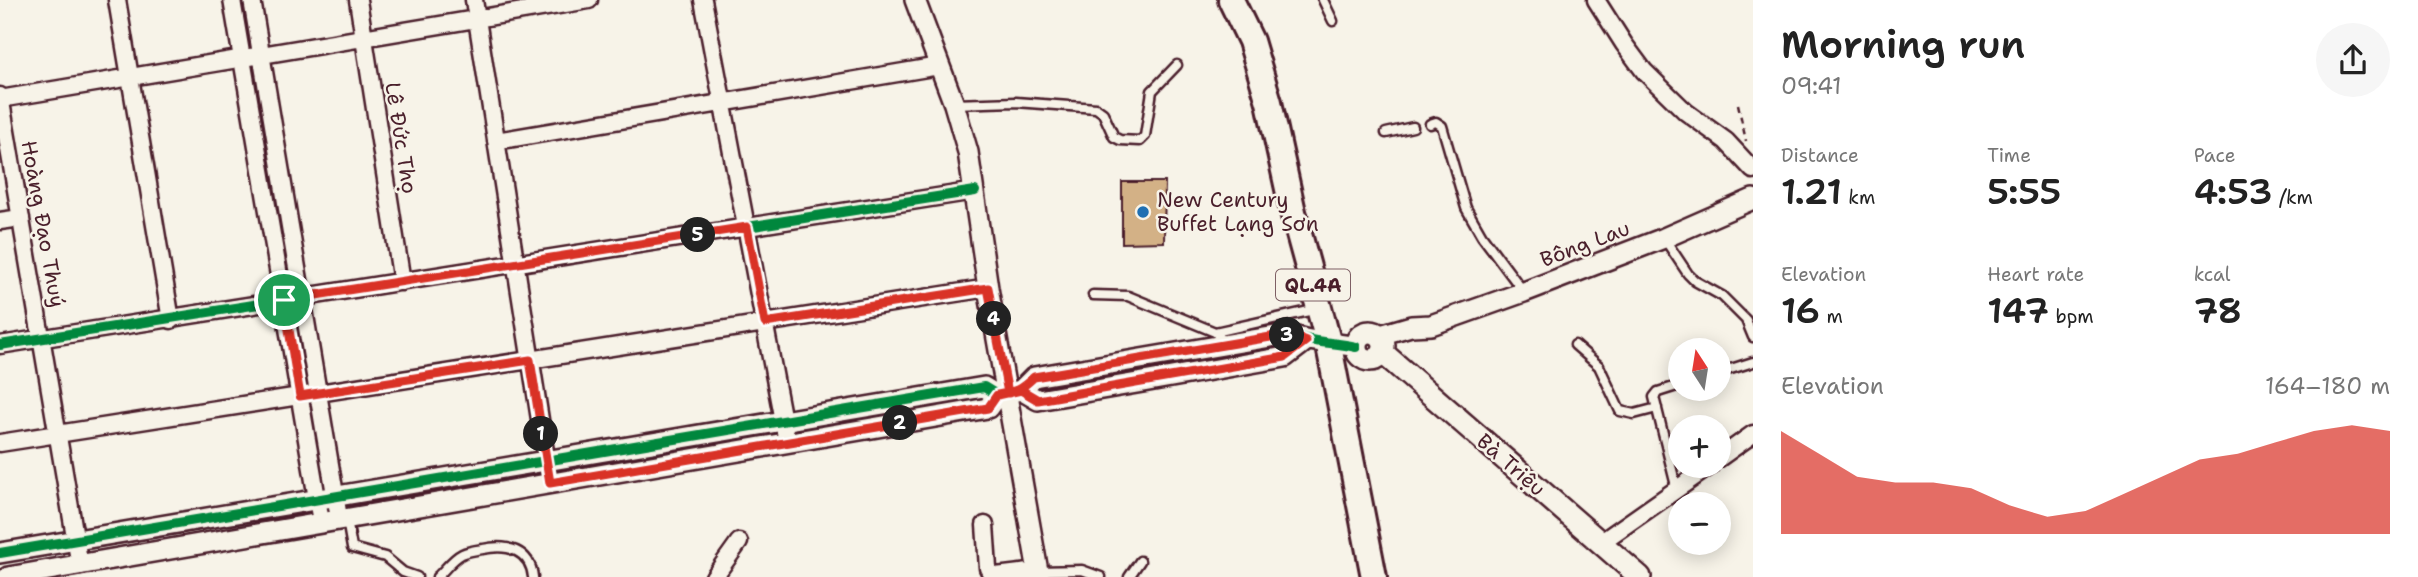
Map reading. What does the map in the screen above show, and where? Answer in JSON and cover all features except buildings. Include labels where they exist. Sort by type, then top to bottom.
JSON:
[{"type":"main road","name":"QL.4A","points":[[1231,0],[1251,41],[1261,71],[1293,212],[1320,309],[1317,341],[1374,577]]},
{"type":"main road","points":[[1356,347],[1360,356],[1370,361],[1380,357],[1382,346]]},
{"type":"main road","name":"Bà Triệu","points":[[1382,346],[1640,577]]},
{"type":"street","points":[[117,0],[128,78],[171,320]]},
{"type":"street","points":[[232,0],[300,396],[326,498],[336,519]]},
{"type":"street","points":[[252,0],[318,393],[326,498]]},
{"type":"street","name":"Lê Đức Thọ","points":[[358,0],[402,282]]},
{"type":"street","points":[[474,0],[550,483]]},
{"type":"street","points":[[0,98],[589,0]]},
{"type":"street","points":[[703,0],[787,442]]},
{"type":"street","points":[[915,0],[954,104],[968,152],[988,288],[1009,393],[1038,574],[995,576],[988,568],[985,525]]},
{"type":"street","points":[[1596,0],[1644,71],[1686,112],[1726,141],[1752,169]]},
{"type":"street","points":[[496,141],[939,66]]},
{"type":"street","name":"Hoàng Đạo Thuý","points":[[0,98],[80,566]]},
{"type":"street","points":[[0,345],[975,191]]},
{"type":"street","name":"Bông Lau","points":[[1382,346],[1417,336],[1431,325],[1664,238],[1753,199]]},
{"type":"street","points":[[0,221],[21,218]]},
{"type":"street","points":[[0,443],[988,288]]},
{"type":"street","points":[[8,577],[988,408],[1034,377],[1221,338],[1288,334],[1356,347]]},
{"type":"street","points":[[0,553],[984,387],[1038,400],[1285,357],[1317,341]]},
{"type":"street","points":[[1731,450],[1753,434]]},
{"type":"street","points":[[1600,543],[1694,478]]},
{"type":"street","points":[[714,577],[739,542]]},
{"type":"lane","points":[[1323,0],[1333,21]]},
{"type":"lane","points":[[954,104],[1016,102],[1096,108],[1103,113],[1114,137],[1140,141],[1145,136],[1152,92],[1177,65]]},
{"type":"lane","points":[[1430,124],[1437,122],[1442,126],[1462,195],[1473,222],[1524,292]]},
{"type":"lane","points":[[1386,133],[1413,127]]},
{"type":"lane","points":[[1664,238],[1688,274],[1722,296],[1746,320],[1753,337]]},
{"type":"lane","points":[[1093,295],[1128,296],[1221,338],[1320,309]]},
{"type":"lane","points":[[1576,345],[1600,366],[1620,411],[1634,414],[1657,408]]},
{"type":"lane","points":[[1731,369],[1753,362]]},
{"type":"lane","points":[[1668,389],[1656,393],[1654,397],[1677,490]]},
{"type":"lane","points":[[336,519],[352,548],[385,557],[403,572],[417,577]]},
{"type":"lane","points":[[437,577],[462,554],[498,547],[518,550],[531,566],[533,577]]},
{"type":"lane","points":[[1129,577],[1140,561]]},
{"type":"lane","points":[[1038,574],[1082,570],[1101,577]]},
{"type":"path","points":[[1738,104],[1752,169]]},
{"type":"cycle path","points":[[0,345],[975,191]]},
{"type":"cycle path","points":[[0,553],[984,387],[997,395],[1021,390],[1034,377],[1288,334],[1313,341],[1356,347]]},
{"type":"place","name":"New Century Buffet Lạng Sơn","points":[[1143,212]]},
{"type":"route","points":[[284,300],[300,396],[530,360],[550,483],[988,408],[997,395],[1008,393],[1021,390],[1034,377],[1288,334],[1306,341],[1285,357],[1038,400],[1021,390],[1008,393],[988,288],[765,323],[747,227],[284,300]]}]
